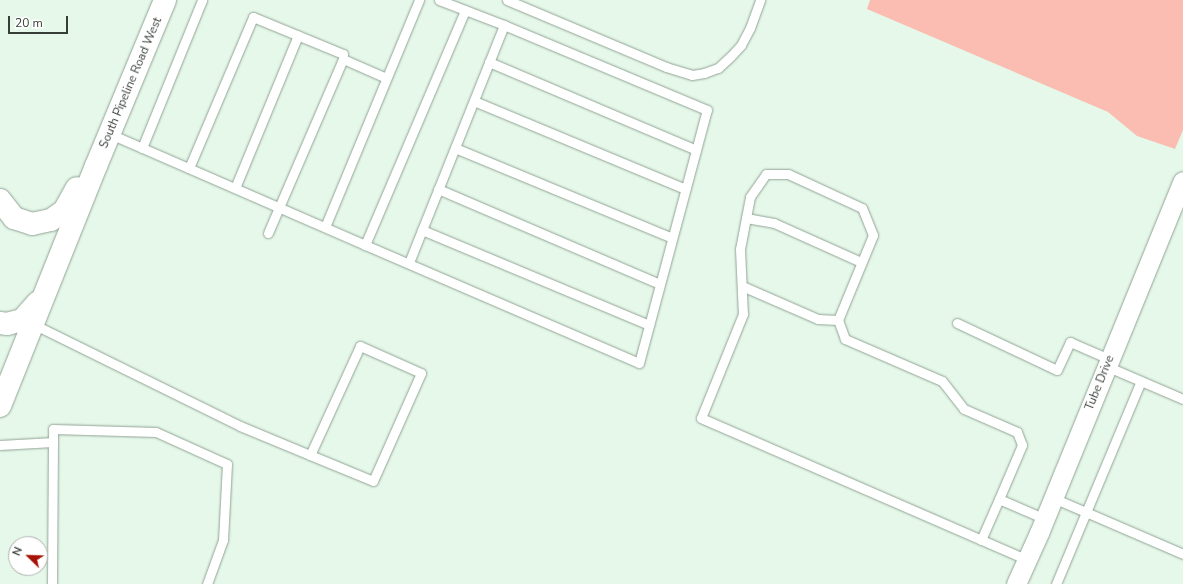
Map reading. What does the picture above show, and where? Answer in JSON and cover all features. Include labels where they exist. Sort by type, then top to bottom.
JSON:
[{"type":"main road","name":"South Pipeline Road West","points":[[96,166],[165,0]]},
{"type":"main road","points":[[0,200],[14,218],[32,224],[51,220],[64,211],[76,190],[96,166]]},
{"type":"main road","points":[[0,406],[96,166]]},
{"type":"main road","points":[[0,323],[7,324],[22,320],[46,293]]},
{"type":"street","name":"Tube Drive","points":[[1016,584],[1045,518],[1183,181]]},
{"type":"lane","points":[[142,148],[202,0]]},
{"type":"lane","points":[[325,227],[419,0]]},
{"type":"lane","points":[[110,134],[639,363],[706,110],[504,25],[439,0]]},
{"type":"lane","points":[[507,0],[666,67],[692,74],[704,73],[718,68],[730,57],[741,45],[750,28],[760,0]]},
{"type":"lane","points":[[365,245],[464,10]]},
{"type":"lane","points":[[189,168],[253,17],[342,54],[342,59],[268,233]]},
{"type":"lane","points":[[408,263],[504,25]]},
{"type":"lane","points":[[235,188],[298,35]]},
{"type":"lane","points":[[342,59],[386,78]]},
{"type":"lane","points":[[489,62],[696,150]]},
{"type":"lane","points":[[474,101],[685,189]]},
{"type":"lane","points":[[455,148],[672,238]]},
{"type":"lane","points":[[980,540],[1022,445],[1017,432],[964,409],[942,381],[845,339],[838,320],[872,235],[862,208],[788,174],[766,174],[750,198],[740,249],[743,314],[702,418],[980,540],[1027,560]]},
{"type":"lane","points":[[438,189],[660,284]]},
{"type":"lane","points":[[746,218],[774,223],[861,262]]},
{"type":"lane","points":[[422,230],[649,325]]},
{"type":"lane","points":[[742,286],[818,319],[838,320]]},
{"type":"lane","points":[[957,323],[1057,370],[1070,342],[1141,381],[1183,399]]},
{"type":"lane","points":[[33,324],[240,426],[310,455],[373,481],[421,373],[360,346],[310,455]]},
{"type":"lane","points":[[1056,584],[1141,381]]},
{"type":"lane","points":[[52,584],[53,429],[156,432],[227,464],[224,540],[207,584]]},
{"type":"lane","points":[[0,445],[53,442]]},
{"type":"lane","points":[[1053,498],[1183,554]]},
{"type":"lane","points":[[998,499],[1045,518]]},
{"type":"shaded area","points":[[870,0],[1183,0],[1183,130],[1175,149],[1137,136],[1108,112],[867,9]]}]
